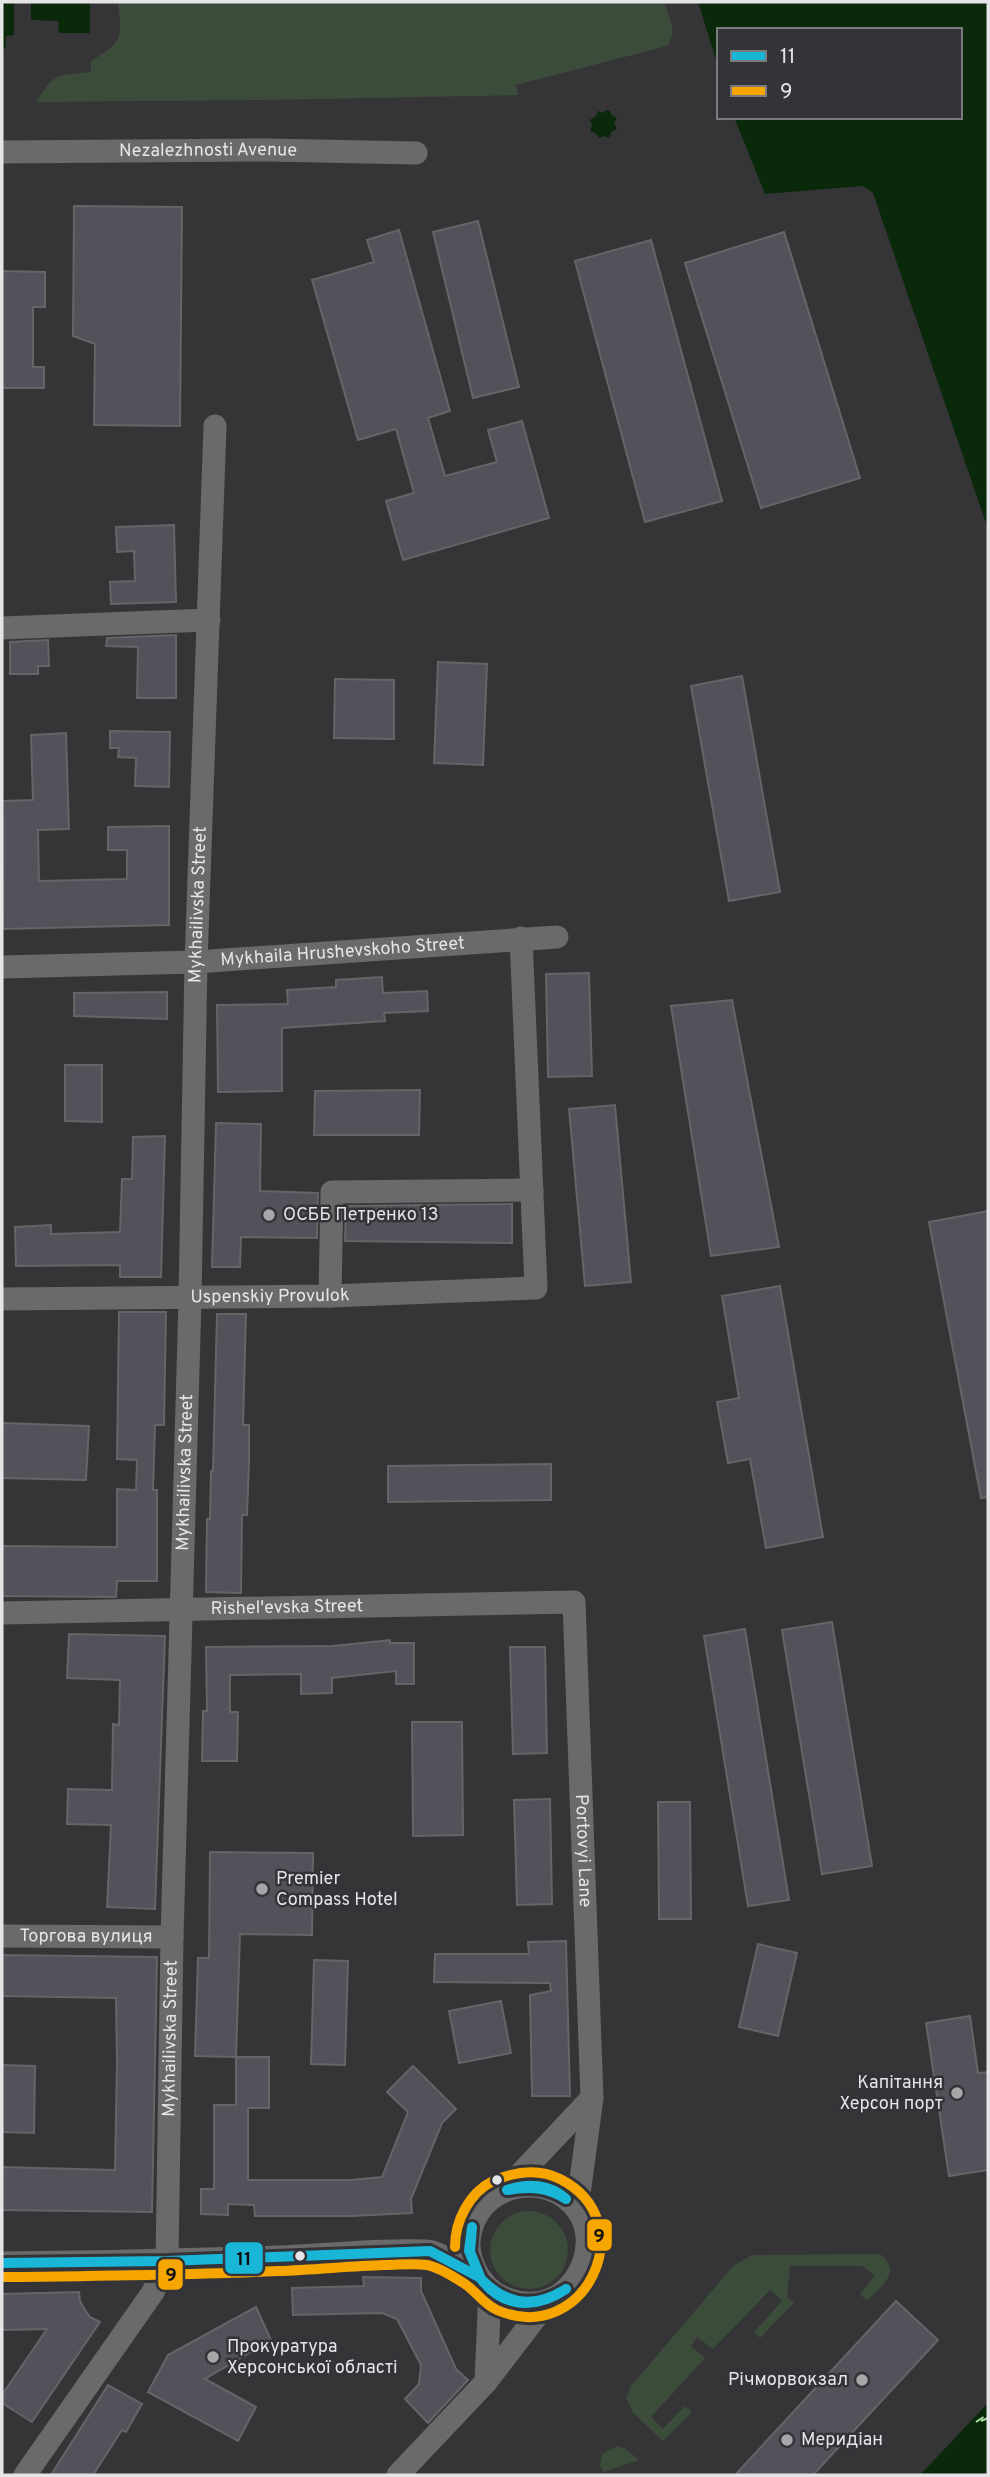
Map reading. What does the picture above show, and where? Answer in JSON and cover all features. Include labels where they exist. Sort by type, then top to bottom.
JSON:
[{"type":"street","name":"Nezalezhnosti Avenue","points":[[2,152],[268,150],[416,153]]},
{"type":"street","name":"Mykhailivska Street","points":[[25,2475],[153,2292],[167,2261],[172,1937],[190,1298],[196,962],[215,426]]},
{"type":"street","points":[[2,628],[209,620]]},
{"type":"street","name":"Mykhaila Hrushevskoho Street","points":[[2,967],[196,962],[557,937]]},
{"type":"street","points":[[330,1296],[332,1192],[532,1190],[521,938]]},
{"type":"street","name":"Uspenskiy Provulok","points":[[2,1299],[330,1296],[536,1288],[532,1190]]},
{"type":"street","name":"Rishel'evska Street","points":[[2,1613],[574,1602]]},
{"type":"street","name":"Portovyi Lane","points":[[574,1602],[592,2098],[577,2209]]},
{"type":"street","name":"Торгова вулиця","points":[[2,1936],[172,1937]]},
{"type":"street","points":[[486,2382],[484,2283],[470,2252],[472,2225],[486,2204],[506,2189],[592,2098]]},
{"type":"street","points":[[398,2475],[486,2382],[549,2300],[570,2286],[584,2265],[588,2242],[577,2209],[562,2195],[545,2187],[525,2185],[506,2189]]},
{"type":"street","points":[[2,2263],[167,2261],[430,2251],[472,2225]]},
{"type":"street","points":[[430,2251],[508,2300],[528,2304],[549,2300]]},
{"type":"shaded area","points":[[2,2],[14,2],[14,35],[6,36],[6,47],[2,50]]},
{"type":"shaded area","points":[[31,2],[90,2],[90,33],[59,33],[58,21],[31,20]]},
{"type":"shaded area","points":[[118,2],[664,2],[672,35],[667,46],[516,85],[518,95],[36,102],[48,85],[58,77],[91,72],[91,61],[115,43],[120,32]]},
{"type":"shaded area","points":[[698,2],[988,2],[988,529],[873,193],[863,186],[765,194],[735,119],[962,119],[962,28],[717,28],[717,63]]},
{"type":"shaded area","points":[[606,110],[617,118],[614,123],[617,129],[611,132],[609,138],[599,138],[590,131],[590,120],[598,111],[603,113]]},
{"type":"shaded area","points":[[521,2211],[537,2211],[551,2217],[562,2228],[568,2242],[568,2258],[562,2272],[551,2283],[537,2289],[521,2289],[507,2283],[496,2272],[490,2258],[490,2242],[496,2228],[507,2217]]},
{"type":"shaded area","points":[[880,2254],[887,2261],[890,2273],[883,2285],[867,2301],[860,2294],[875,2276],[862,2266],[790,2266],[787,2297],[794,2303],[760,2338],[754,2332],[782,2301],[770,2290],[713,2349],[697,2337],[691,2346],[705,2358],[651,2417],[663,2429],[685,2406],[692,2412],[663,2441],[633,2413],[626,2398],[631,2386],[733,2266],[752,2255]]},
{"type":"shaded area","points":[[988,2403],[988,2475],[920,2475]]},
{"type":"shaded area","points":[[618,2446],[639,2460],[604,2472],[600,2466],[602,2454]]},
{"type":"building","points":[[74,206],[182,207],[180,426],[94,425],[95,344],[73,336]]},
{"type":"building","points":[[478,221],[519,387],[473,398],[433,232]]},
{"type":"building","points":[[399,230],[450,411],[428,418],[445,476],[497,462],[488,430],[522,421],[549,518],[403,560],[386,501],[414,493],[396,429],[358,440],[312,280],[374,262],[367,240]]},
{"type":"building","points":[[784,232],[860,478],[761,508],[685,263]]},
{"type":"building","points":[[651,240],[722,501],[645,522],[575,261]]},
{"type":"building","points":[[2,271],[45,272],[45,307],[33,307],[33,367],[44,367],[44,388],[2,388]]},
{"type":"building","points":[[174,525],[176,602],[111,604],[110,582],[135,581],[134,551],[117,552],[116,527]]},
{"type":"building","points":[[176,635],[176,698],[137,698],[138,647],[106,646],[107,638]]},
{"type":"building","points":[[48,640],[49,666],[38,666],[38,674],[10,674],[10,642]]},
{"type":"building","points":[[438,662],[487,664],[483,765],[434,763]]},
{"type":"building","points":[[742,676],[780,892],[729,901],[691,686]]},
{"type":"building","points":[[335,679],[394,680],[394,739],[334,738]]},
{"type":"building","points":[[110,731],[170,732],[169,787],[135,786],[136,758],[118,757],[119,748],[110,748]]},
{"type":"building","points":[[66,733],[69,829],[38,830],[39,881],[127,879],[127,850],[108,850],[108,827],[169,826],[169,925],[3,929],[2,801],[33,800],[31,735]]},
{"type":"building","points":[[589,973],[592,1076],[548,1077],[546,974]]},
{"type":"building","points":[[382,977],[383,993],[427,991],[428,1011],[384,1013],[385,1021],[282,1028],[282,1091],[218,1092],[217,1005],[288,1004],[287,990],[336,987],[336,980]]},
{"type":"building","points":[[167,992],[167,1019],[74,1016],[74,993]]},
{"type":"building","points":[[732,1000],[779,1247],[711,1256],[671,1006]]},
{"type":"building","points":[[65,1065],[102,1065],[102,1122],[65,1121]]},
{"type":"building","points":[[420,1090],[419,1135],[314,1135],[315,1091]]},
{"type":"building","points":[[615,1105],[631,1282],[585,1286],[569,1109]]},
{"type":"building","name":"ОСББ Петренко 13","points":[[216,1123],[261,1124],[260,1191],[318,1193],[317,1238],[241,1237],[240,1267],[212,1267]]},
{"type":"building","points":[[165,1136],[161,1277],[120,1277],[120,1265],[16,1266],[15,1227],[51,1225],[51,1234],[120,1232],[122,1179],[132,1179],[133,1137]]},
{"type":"building","points":[[512,1204],[512,1243],[345,1241],[346,1206]]},
{"type":"building","points":[[988,1211],[988,1497],[981,1498],[929,1222]]},
{"type":"building","points":[[780,1286],[823,1537],[766,1548],[750,1459],[728,1463],[717,1402],[739,1398],[722,1296]]},
{"type":"building","points":[[119,1312],[166,1312],[164,1425],[155,1425],[153,1490],[157,1490],[157,1581],[117,1581],[116,1597],[2,1596],[2,1546],[117,1547],[117,1489],[136,1490],[137,1460],[117,1459]]},
{"type":"building","points":[[217,1314],[246,1314],[243,1425],[249,1425],[249,1462],[247,1515],[242,1515],[241,1593],[206,1592],[207,1519],[210,1519],[213,1471]]},
{"type":"building","points":[[2,1423],[89,1426],[86,1480],[2,1478]]},
{"type":"building","points":[[551,1464],[551,1500],[388,1502],[388,1466]]},
{"type":"building","points":[[832,1622],[872,1866],[822,1874],[782,1630]]},
{"type":"building","points":[[745,1629],[789,1900],[748,1906],[704,1636]]},
{"type":"building","points":[[69,1634],[165,1636],[155,1909],[107,1907],[111,1825],[67,1824],[68,1789],[112,1790],[113,1724],[119,1725],[120,1680],[67,1678]]},
{"type":"building","points":[[390,1640],[390,1643],[414,1643],[414,1684],[396,1684],[396,1671],[332,1678],[332,1693],[301,1694],[301,1674],[230,1675],[230,1712],[238,1712],[237,1761],[202,1761],[203,1711],[207,1711],[206,1647],[333,1646]]},
{"type":"building","points":[[510,1647],[545,1647],[547,1753],[513,1754]]},
{"type":"building","points":[[412,1722],[462,1722],[463,1835],[413,1836]]},
{"type":"building","points":[[550,1799],[552,1904],[517,1905],[514,1800]]},
{"type":"building","points":[[658,1802],[690,1802],[691,1919],[659,1919]]},
{"type":"building","name":"Premier Compass Hotel","points":[[210,1852],[313,1853],[312,1935],[240,1934],[236,2057],[195,2056],[198,1958],[209,1958]]},
{"type":"building","points":[[566,1941],[570,2096],[532,2096],[530,1995],[551,1991],[550,1983],[434,1982],[435,1954],[529,1954],[528,1942]]},
{"type":"building","points":[[758,1944],[797,1953],[778,2036],[739,2027]]},
{"type":"building","points":[[2,1955],[157,1957],[152,2212],[2,2210],[2,2167],[115,2170],[117,2062],[116,1998],[2,1996]]},
{"type":"building","points":[[314,1960],[348,1961],[345,2065],[311,2064]]},
{"type":"building","points":[[501,2001],[511,2053],[459,2063],[449,2011]]},
{"type":"building","points":[[970,2016],[978,2073],[988,2072],[988,2170],[949,2176],[926,2023]]},
{"type":"building","points":[[236,2057],[269,2057],[269,2108],[248,2108],[248,2180],[351,2180],[382,2177],[408,2112],[387,2092],[413,2066],[456,2109],[442,2123],[411,2199],[412,2213],[255,2216],[254,2205],[228,2204],[228,2215],[201,2214],[201,2189],[214,2189],[214,2105],[236,2105]]},
{"type":"building","points":[[2,2065],[35,2066],[34,2133],[2,2132]]},
{"type":"building","points":[[363,2277],[421,2278],[421,2291],[456,2369],[468,2380],[428,2423],[405,2399],[419,2384],[421,2365],[397,2319],[382,2313],[293,2315],[292,2288],[364,2286]]},
{"type":"building","points":[[79,2292],[85,2310],[90,2317],[100,2322],[32,2422],[2,2403],[2,2395],[47,2329],[2,2330],[2,2294]]},
{"type":"building","name":"Річморвокзал","points":[[896,2301],[938,2340],[813,2475],[735,2475]]},
{"type":"building","name":"Прокуратура Херсонської області","points":[[256,2307],[271,2340],[205,2379],[256,2407],[238,2441],[148,2392],[168,2355]]},
{"type":"building","points":[[108,2385],[142,2404],[126,2432],[122,2430],[93,2475],[51,2475]]},
{"type":"ferry route","points":[[976,2422],[988,2414]]},
{"type":"ferry route","points":[[981,2421],[988,2418]]},
{"type":"transit line","name":"9","points":[[2,2277],[209,2273],[422,2264],[451,2275],[497,2310],[528,2317],[556,2312],[578,2297],[593,2275],[600,2249],[598,2223],[585,2199],[560,2179],[535,2172],[501,2178],[484,2186],[465,2209],[458,2227],[455,2247]]},
{"type":"transit line","name":"11","points":[[507,2190],[538,2186],[553,2190],[566,2199]]},
{"type":"transit line","name":"11","points":[[507,2190],[538,2188],[566,2199]]},
{"type":"transit line","name":"11","points":[[472,2227],[470,2252],[481,2279]]},
{"type":"transit line","name":"11","points":[[472,2227],[469,2251],[481,2279]]},
{"type":"transit line","name":"11","points":[[2,2263],[167,2261],[430,2251],[479,2277]]},
{"type":"transit line","name":"11","points":[[481,2279],[500,2294],[521,2301],[543,2300],[566,2289]]},
{"type":"transit line","name":"11","points":[[481,2279],[500,2296],[521,2303],[543,2300],[566,2289]]},
{"type":"place","name":"ОСББ Петренко 13","points":[[269,1215]]},
{"type":"place","name":"Premier Compass Hotel","points":[[262,1889]]},
{"type":"place","name":"Капітання Херсон порт","points":[[957,2093]]},
{"type":"place","name":"Прокуратура Херсонської області","points":[[213,2357]]},
{"type":"place","name":"Річморвокзал","points":[[862,2380]]},
{"type":"place","name":"Меридіан","points":[[787,2440]]}]
